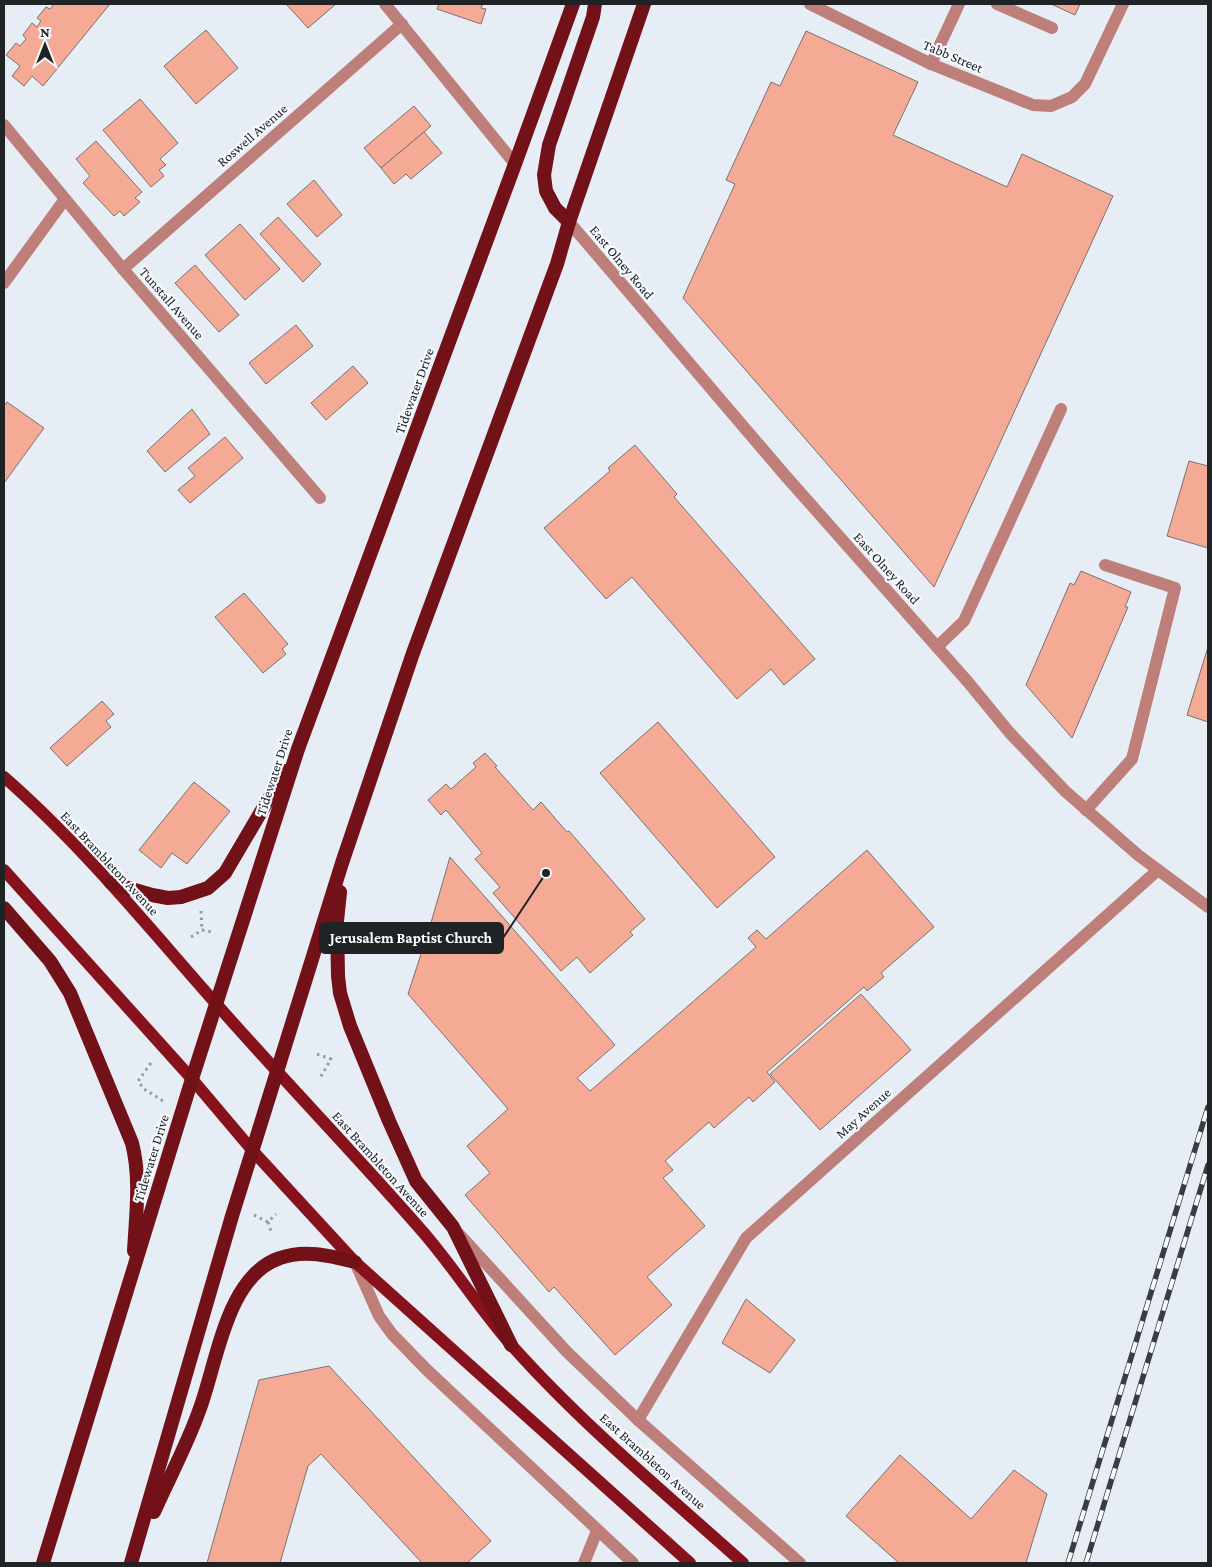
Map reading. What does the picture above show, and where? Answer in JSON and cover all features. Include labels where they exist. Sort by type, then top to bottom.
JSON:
[{"type":"highway","name":"Tidewater Drive","points":[[43,1563],[192,1079],[298,749],[573,4]]},
{"type":"highway","points":[[569,222],[555,208],[546,191],[544,175],[550,145],[593,17],[595,4]]},
{"type":"highway","points":[[132,1559],[252,1150],[342,863],[413,653],[557,264],[569,222],[644,4]]},
{"type":"highway","points":[[111,884],[168,898],[195,893],[218,882],[298,749]]},
{"type":"highway","points":[[342,863],[337,921],[338,976],[344,1010],[389,1121],[413,1173],[429,1198],[453,1226],[511,1345]]},
{"type":"highway","points":[[4,908],[50,961],[70,993],[132,1143],[136,1156],[137,1174],[133,1272]]},
{"type":"highway","points":[[132,1559],[199,1411],[229,1316],[247,1284],[264,1267],[286,1256],[310,1254],[356,1262]]},
{"type":"main road","name":"East Brambleton Avenue","points":[[4,776],[59,828],[111,884],[216,1004],[424,1233],[511,1345],[606,1440],[744,1563]]},
{"type":"main road","points":[[4,870],[192,1079],[252,1150],[356,1262],[690,1563]]},
{"type":"street","points":[[384,4],[515,164]]},
{"type":"street","name":"Tabb Street","points":[[810,4],[931,64],[1033,105],[1051,106],[1072,97],[1085,84],[1123,4]]},
{"type":"street","points":[[931,64],[959,4]]},
{"type":"street","points":[[997,4],[1052,28]]},
{"type":"street","name":"Roswell Avenue","points":[[123,269],[402,24]]},
{"type":"street","name":"Tunstall Avenue","points":[[4,125],[123,269],[320,498]]},
{"type":"street","points":[[4,283],[65,199]]},
{"type":"street","name":"East Olney Road","points":[[569,222],[783,473],[937,647],[1009,732],[1065,791],[1086,810],[1138,855],[1208,907]]},
{"type":"street","points":[[937,647],[964,621],[1061,410]]},
{"type":"street","points":[[1086,810],[1132,759],[1175,588],[1105,565]]},
{"type":"street","name":"May Avenue","points":[[638,1420],[746,1238],[1158,870]]},
{"type":"street","points":[[453,1226],[567,1352],[638,1420],[800,1563]]},
{"type":"street","points":[[356,1262],[379,1316],[392,1334],[427,1370],[633,1563]]},
{"type":"street","points":[[584,1563],[598,1531]]},
{"type":"path","points":[[200,907],[202,930]]},
{"type":"path","points":[[191,937],[202,930],[212,932]]},
{"type":"path","points":[[317,1054],[331,1059],[320,1078]]},
{"type":"path","points":[[153,1060],[138,1081],[144,1089],[163,1101]]},
{"type":"path","points":[[268,1222],[276,1214]]},
{"type":"path","points":[[253,1215],[268,1222],[271,1231]]},
{"type":"building","points":[[54,4],[110,4],[43,86],[32,76],[24,86],[12,76],[20,66],[6,55],[16,43],[20,46],[26,39],[23,35],[32,23],[37,27],[41,21],[37,18],[46,7],[50,9]]},
{"type":"building","points":[[286,4],[336,4],[308,28]]},
{"type":"building","points":[[439,4],[483,4],[481,8],[486,9],[481,24],[437,9]]},
{"type":"building","points":[[1051,4],[1080,4],[1075,15]]},
{"type":"building","points":[[206,30],[238,68],[196,104],[164,66]]},
{"type":"building","points":[[806,31],[918,82],[893,135],[1007,187],[1022,154],[1113,196],[934,587],[683,298],[735,184],[726,180],[771,82],[780,86]]},
{"type":"building","points":[[140,99],[178,143],[160,159],[166,165],[159,170],[164,176],[151,187],[103,130]]},
{"type":"building","points":[[414,106],[431,126],[381,168],[364,148]]},
{"type":"building","points":[[424,132],[442,153],[411,179],[406,174],[394,184],[381,168]]},
{"type":"building","points":[[96,141],[142,192],[135,198],[140,202],[124,216],[120,211],[114,216],[83,183],[90,176],[76,159]]},
{"type":"building","points":[[314,180],[342,215],[317,237],[287,204]]},
{"type":"building","points":[[278,217],[321,264],[303,282],[260,234]]},
{"type":"building","points":[[240,224],[280,269],[245,300],[205,255]]},
{"type":"building","points":[[195,265],[239,315],[219,332],[175,283]]},
{"type":"building","points":[[296,325],[313,346],[266,384],[249,363]]},
{"type":"building","points":[[353,366],[368,383],[326,420],[311,403]]},
{"type":"building","points":[[7,402],[44,428],[4,483],[4,406]]},
{"type":"building","points":[[192,409],[210,434],[165,472],[147,451]]},
{"type":"building","points":[[225,437],[243,458],[190,503],[178,490],[195,476],[188,468]]},
{"type":"building","points":[[635,445],[677,494],[674,497],[815,659],[784,685],[771,669],[737,699],[632,577],[606,599],[544,528],[610,471],[608,468]]},
{"type":"building","points":[[1189,461],[1208,466],[1208,548],[1167,536]]},
{"type":"building","points":[[1081,571],[1131,592],[1125,607],[1128,607],[1072,738],[1026,685],[1070,583],[1074,585]]},
{"type":"building","points":[[244,593],[288,644],[282,649],[286,654],[263,673],[215,617]]},
{"type":"building","points":[[1208,647],[1208,722],[1187,715]]},
{"type":"building","points":[[102,701],[114,714],[106,721],[111,727],[67,766],[50,748]]},
{"type":"building","points":[[658,722],[775,857],[717,908],[600,773]]},
{"type":"building","points":[[485,753],[533,810],[541,802],[567,832],[569,831],[645,919],[630,932],[633,935],[590,973],[577,957],[561,971],[493,893],[500,887],[475,859],[482,853],[446,810],[441,815],[428,800],[446,784],[451,789],[476,767],[473,763]]},
{"type":"building","points":[[194,782],[230,811],[187,864],[172,853],[161,868],[139,850]]},
{"type":"building","points":[[867,850],[934,927],[881,973],[884,977],[867,991],[864,987],[767,1072],[775,1082],[753,1102],[749,1097],[714,1128],[709,1122],[665,1161],[673,1170],[663,1178],[705,1226],[647,1277],[672,1305],[615,1355],[554,1287],[549,1292],[465,1195],[490,1173],[467,1146],[508,1109],[408,994],[422,951],[415,948],[418,937],[426,940],[450,857],[615,1045],[577,1078],[590,1091],[756,947],[748,938],[757,930],[766,939]]},
{"type":"building","points":[[861,994],[911,1050],[820,1130],[770,1074]]},
{"type":"building","points":[[746,1299],[795,1340],[770,1373],[722,1343]]},
{"type":"building","points":[[329,1366],[491,1541],[467,1563],[422,1563],[321,1454],[308,1466],[280,1563],[207,1563],[259,1380]]},
{"type":"building","points":[[900,1455],[971,1519],[1014,1470],[1047,1494],[1026,1563],[899,1563],[846,1516]]},
{"type":"railway","points":[[1068,1563],[1208,1107]]},
{"type":"railway","points":[[1086,1563],[1208,1165]]},
{"type":"place","name":"Jerusalem Baptist Church","points":[[546,873]]}]
